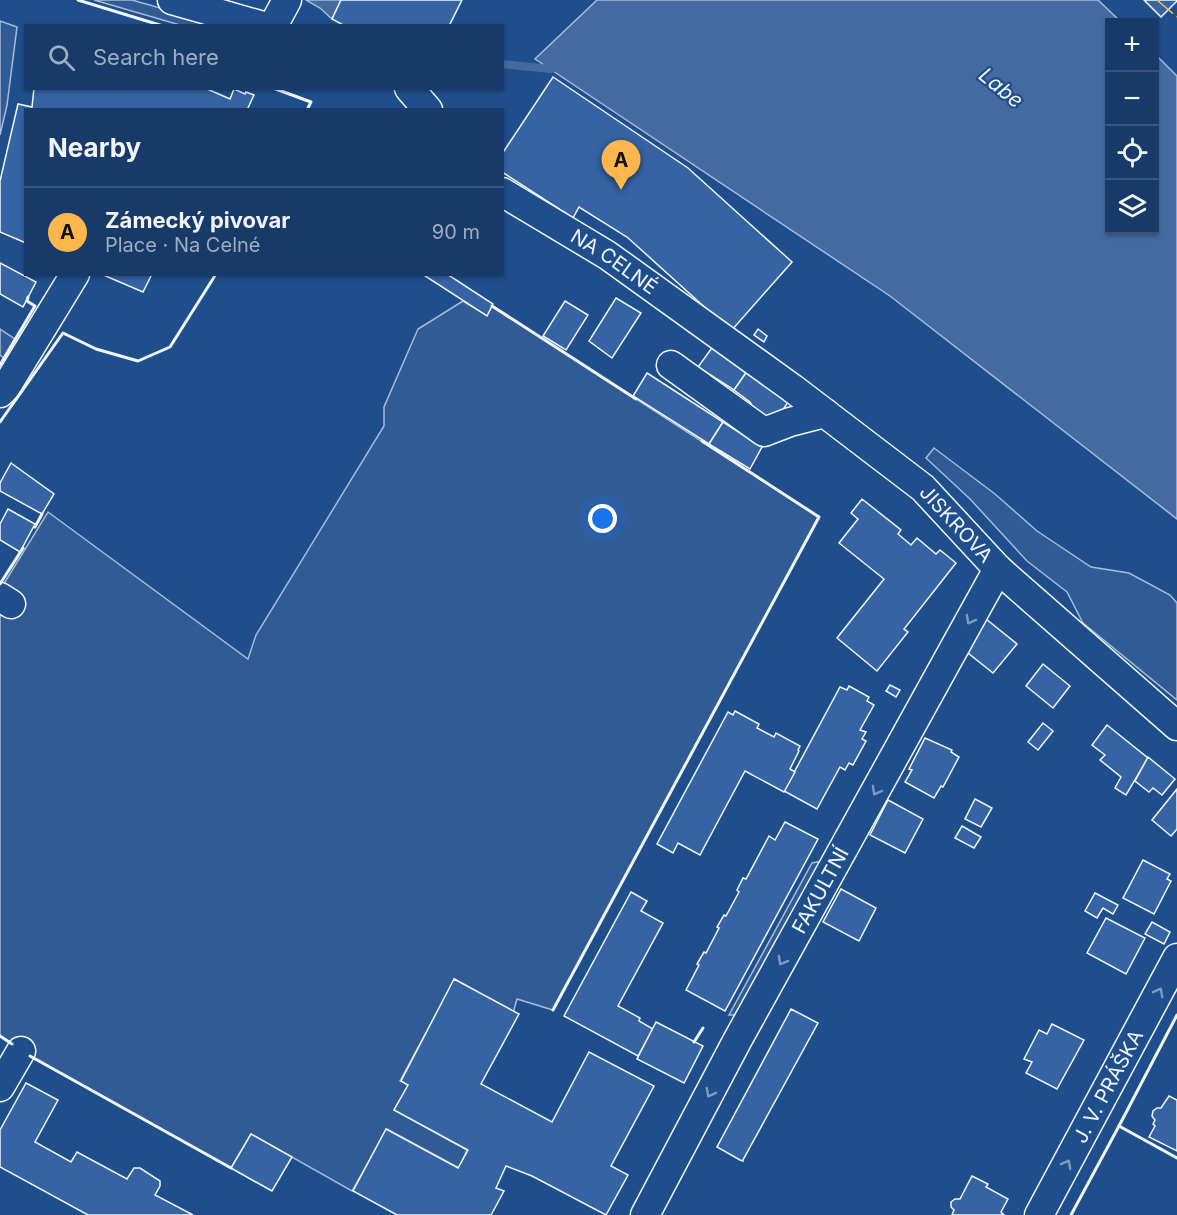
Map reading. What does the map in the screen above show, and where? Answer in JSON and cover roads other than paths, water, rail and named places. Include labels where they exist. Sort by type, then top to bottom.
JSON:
[{"type":"street","points":[[172,0],[256,24]]},
{"type":"street","points":[[274,24],[287,0]]},
{"type":"street","points":[[411,90],[426,108]]},
{"type":"street","name":"NA CELNÉ","points":[[504,193],[607,255],[722,337]]},
{"type":"street","points":[[0,393],[6,387],[74,276]]},
{"type":"street","name":"JISKROVA","points":[[722,337],[922,488],[998,569],[1177,726]]},
{"type":"street","points":[[671,365],[764,432],[790,422],[825,413]]},
{"type":"street","name":"FAKULTNÍ","points":[[645,1215],[737,1041],[998,569]]},
{"type":"street","name":"J. V. PRÁŠKA","points":[[1039,1215],[1177,958]]},
{"type":"street","points":[[0,1087],[21,1051]]},
{"type":"water","points":[[306,0],[341,0],[332,19],[320,8]]},
{"type":"water","name":"Labe","points":[[597,0],[1098,0],[1117,18],[1105,18],[1105,234],[1159,234],[1159,58],[1177,76],[1177,519],[890,296],[535,59]]},
{"type":"waterway","points":[[504,64],[550,69],[559,67]]},
{"type":"place","name":"Zámecký pivovar","points":[[621,190]]}]
